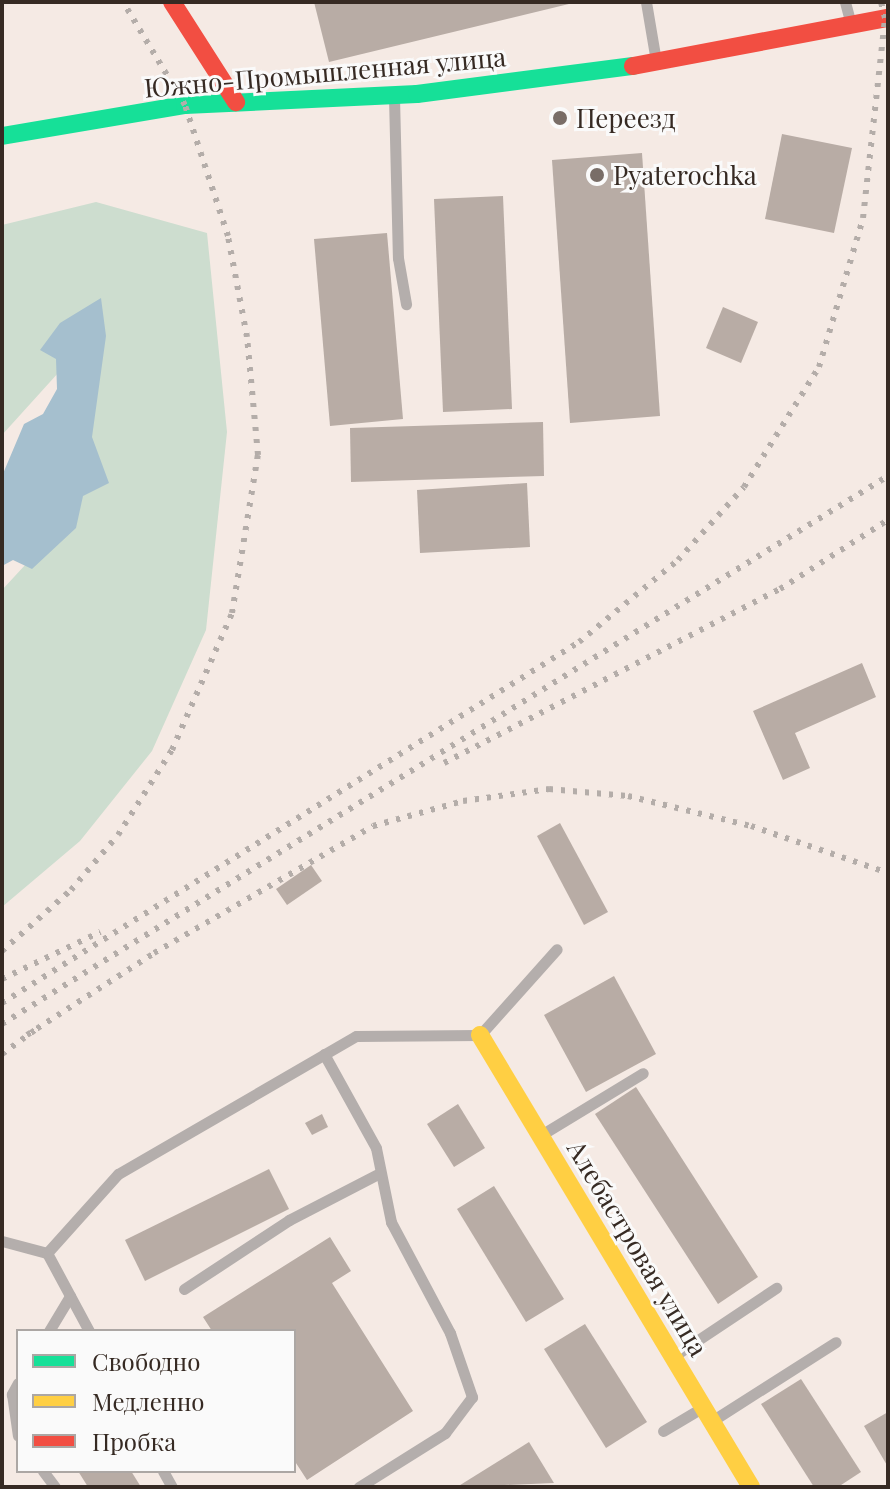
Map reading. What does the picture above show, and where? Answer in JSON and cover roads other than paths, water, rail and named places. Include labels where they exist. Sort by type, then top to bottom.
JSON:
[{"type":"street","points":[[172,2],[236,102]]},
{"type":"street","name":"Южно-Промышленная улица","points":[[2,136],[236,102],[394,95],[657,63],[888,18]]},
{"type":"street","name":"Алебастровая улица","points":[[480,1035],[751,1487]]},
{"type":"lane","points":[[646,2],[657,63]]},
{"type":"lane","points":[[845,2],[851,25]]},
{"type":"lane","points":[[394,95],[398,258],[406,304]]},
{"type":"lane","points":[[47,1253],[118,1174],[356,1036],[480,1035],[557,949]]},
{"type":"lane","points":[[324,1054],[376,1148],[391,1222],[450,1333],[472,1397],[445,1433],[359,1487]]},
{"type":"lane","points":[[541,1136],[643,1073]]},
{"type":"lane","points":[[184,1289],[289,1220],[380,1173]]},
{"type":"lane","points":[[2,1241],[47,1253],[88,1329]]},
{"type":"lane","points":[[672,1357],[776,1288]]},
{"type":"lane","points":[[50,1329],[70,1296]]},
{"type":"lane","points":[[663,1431],[707,1415],[836,1342]]},
{"type":"lane","points":[[16,1387],[12,1394],[16,1422]]},
{"type":"water","points":[[101,298],[106,336],[92,437],[109,483],[83,496],[76,528],[32,569],[13,560],[2,566],[2,476],[24,424],[43,414],[57,389],[56,359],[40,350],[60,323]]},
{"type":"railway","points":[[2,951],[71,890],[118,835],[172,750],[232,613],[258,455],[247,337],[228,236],[185,105],[123,2]]},
{"type":"railway","points":[[2,1003],[579,642],[678,560],[744,487],[819,367],[863,218],[885,18],[881,2]]},
{"type":"railway","points":[[2,1024],[888,476]]},
{"type":"railway","points":[[444,763],[780,589],[888,520]]},
{"type":"railway","points":[[27,1035],[154,953],[373,826],[463,801],[549,789],[628,796],[751,826],[888,873]]},
{"type":"railway","points":[[2,979],[100,932]]},
{"type":"railway","points":[[2,1054],[35,1030]]},
{"type":"place","name":"Переезд","points":[[560,118]]},
{"type":"place","name":"Pyaterochka","points":[[597,175]]}]
